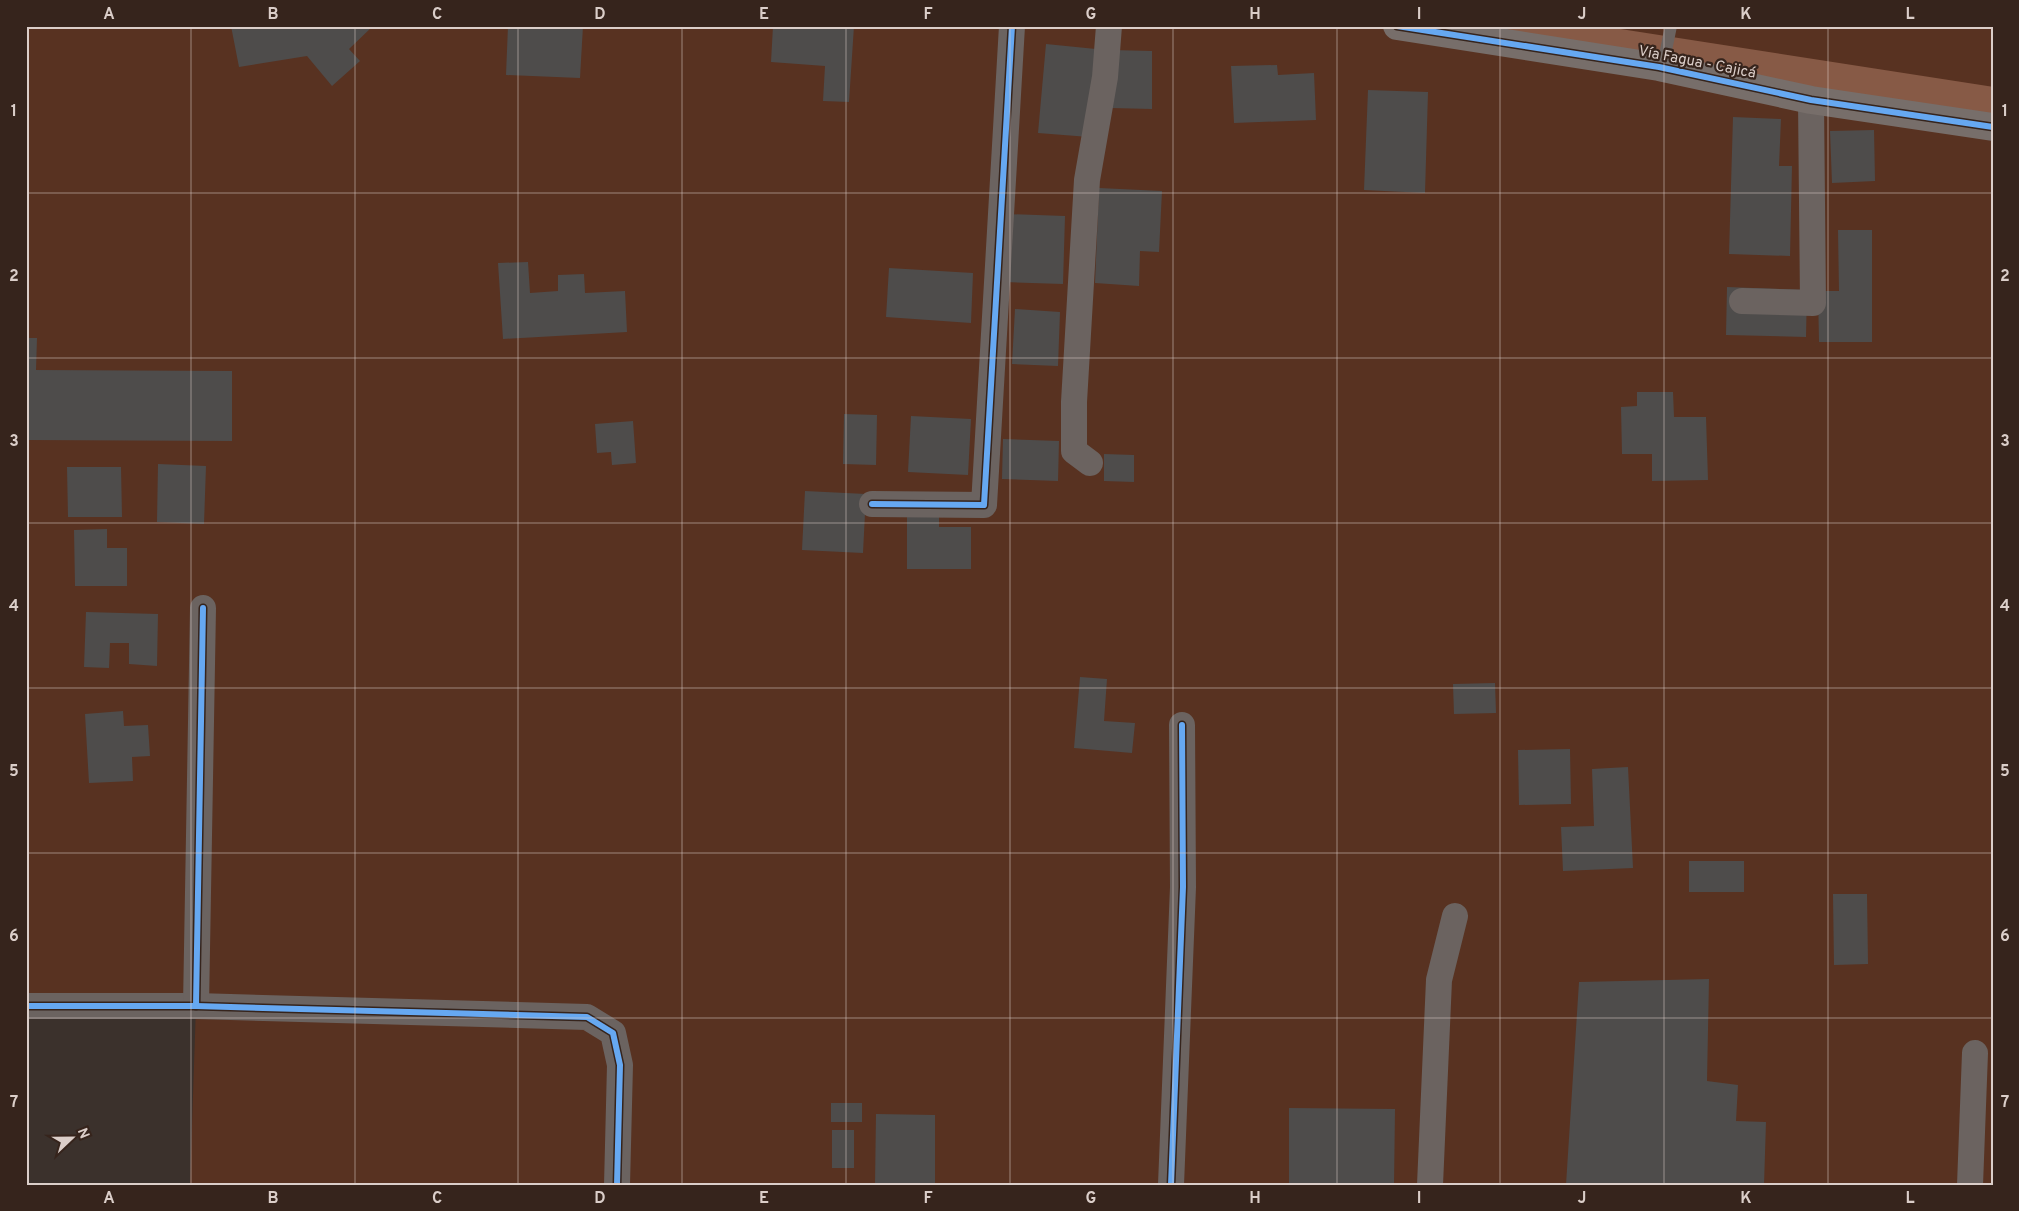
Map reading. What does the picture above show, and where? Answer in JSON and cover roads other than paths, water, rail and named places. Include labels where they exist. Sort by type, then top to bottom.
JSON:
[{"type":"street","points":[[872,504],[984,505],[1012,26]]},
{"type":"street","points":[[1090,463],[1074,451],[1074,402],[1087,180],[1105,77],[1109,26]]},
{"type":"street","name":"Vía Fagua - Cajicá","points":[[1397,26],[1659,67],[1811,100],[1993,127]]},
{"type":"street","points":[[1742,301],[1813,303],[1811,100]]},
{"type":"street","points":[[196,1006],[203,608]]},
{"type":"street","points":[[1171,1185],[1183,888],[1182,725]]},
{"type":"street","points":[[1430,1185],[1439,980],[1455,916]]},
{"type":"street","points":[[26,1006],[196,1006],[587,1016],[613,1033],[620,1065],[617,1185]]},
{"type":"street","points":[[1970,1185],[1975,1052]]},
{"type":"lane","points":[[1659,67],[1665,55],[1671,26]]},
{"type":"waterway","points":[[1490,26],[1993,104]]}]
